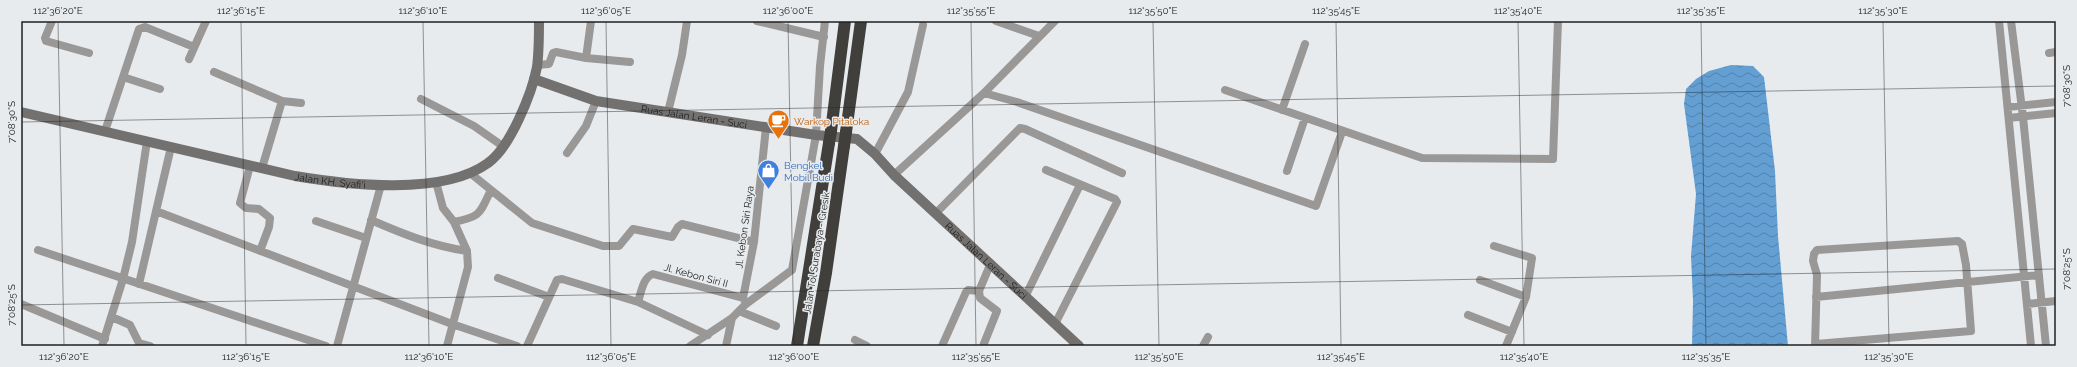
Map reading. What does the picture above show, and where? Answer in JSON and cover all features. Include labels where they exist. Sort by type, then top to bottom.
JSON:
[{"type":"highway","name":"Jalan Tol Surabaya - Gresik","points":[[797,346],[831,131],[845,21]]},
{"type":"highway","name":"Jalan Tol Surabaya - Gresik","points":[[812,346],[826,273],[861,21]]},
{"type":"main road","name":"Jalan KH. Syafi'i","points":[[21,112],[250,166],[337,183],[381,185],[452,180],[489,163],[504,147],[516,124],[534,79],[537,65],[539,21]]},
{"type":"main road","name":"Ruas Jalan Leran - Suci","points":[[534,79],[596,101],[816,135],[857,139],[875,154],[894,175],[1079,346]]},
{"type":"street","points":[[52,21],[45,38],[46,41],[89,53]]},
{"type":"street","points":[[189,59],[206,21]]},
{"type":"street","points":[[586,58],[591,21]]},
{"type":"street","points":[[668,112],[682,55],[687,21]]},
{"type":"street","points":[[757,21],[824,37]]},
{"type":"street","points":[[690,346],[732,318],[739,311],[744,301],[792,270],[816,135],[825,21]]},
{"type":"street","points":[[996,21],[1039,36]]},
{"type":"street","points":[[894,175],[984,93],[1055,21]]},
{"type":"street","points":[[1225,90],[1342,132],[1422,158],[1553,159],[1558,21]]},
{"type":"street","points":[[1998,21],[2008,107],[2031,346]]},
{"type":"street","points":[[2011,21],[2023,117],[2046,346]]},
{"type":"street","points":[[875,154],[908,92],[923,25]]},
{"type":"street","points":[[105,131],[139,29],[141,27],[194,47]]},
{"type":"street","points":[[1282,110],[1306,44]]},
{"type":"street","points":[[537,65],[549,64],[553,53],[556,52],[586,58],[630,62]]},
{"type":"street","points":[[214,72],[282,101],[301,103]]},
{"type":"street","points":[[123,77],[160,89]]},
{"type":"street","points":[[984,93],[1017,102],[1316,206],[1342,132]]},
{"type":"street","points":[[421,99],[474,126],[504,147]]},
{"type":"street","points":[[262,168],[282,101]]},
{"type":"street","points":[[567,153],[586,126],[596,101]]},
{"type":"street","points":[[2008,107],[2056,102]]},
{"type":"street","points":[[2009,118],[2056,113]]},
{"type":"street","points":[[1287,171],[1305,118]]},
{"type":"street","name":"Jl. Kebon Siri Raya","points":[[744,301],[754,242],[766,127]]},
{"type":"street","points":[[936,213],[1020,128],[1122,173]]},
{"type":"street","points":[[21,304],[103,342],[112,317],[132,242],[146,141]]},
{"type":"street","points":[[139,284],[171,147]]},
{"type":"street","points":[[250,166],[240,203],[246,208],[259,209],[270,218],[269,227],[260,251]]},
{"type":"street","points":[[1046,170],[1080,186],[1115,199],[1118,202],[1056,324]]},
{"type":"street","points":[[470,173],[532,223],[603,246],[619,246],[633,229],[672,237],[678,227],[682,224],[754,242]]},
{"type":"street","points":[[436,182],[443,208],[454,222],[467,251],[468,266],[447,346]]},
{"type":"street","points":[[337,346],[381,185]]},
{"type":"street","points":[[1025,296],[1080,186]]},
{"type":"street","points":[[454,222],[476,216],[491,190]]},
{"type":"street","points":[[156,211],[452,324],[517,346]]},
{"type":"street","points":[[371,220],[409,237],[467,251]]},
{"type":"street","points":[[316,221],[366,238]]},
{"type":"street","points":[[1958,241],[1963,246],[1968,283],[1971,331],[1815,345],[1816,298],[1817,275],[1813,257],[1815,251],[1958,241]]},
{"type":"street","points":[[1494,246],[1532,257],[1526,297],[1506,346]]},
{"type":"street","points":[[38,250],[326,346]]},
{"type":"street","points":[[983,346],[997,311],[980,298],[979,291],[990,264]]},
{"type":"street","name":"Jl. Kebon Siri II","points":[[638,302],[648,275],[653,274],[744,301]]},
{"type":"street","points":[[1816,298],[2024,278],[2039,275]]},
{"type":"street","points":[[498,278],[550,297]]},
{"type":"street","points":[[527,346],[557,280],[562,279],[638,302],[708,335]]},
{"type":"street","points":[[1480,280],[1526,297]]},
{"type":"street","points":[[942,346],[966,292],[968,290],[979,291]]},
{"type":"street","points":[[2027,304],[2056,301]]},
{"type":"street","points":[[739,311],[776,326]]},
{"type":"street","points":[[1468,315],[1512,332]]},
{"type":"street","points":[[112,317],[130,325],[139,343],[150,346]]},
{"type":"street","points":[[726,346],[732,318]]},
{"type":"street","points":[[1203,346],[1208,337]]},
{"type":"street","points":[[855,340],[867,346]]},
{"type":"water","points":[[1731,65],[1753,66],[1764,77],[1775,171],[1778,236],[1788,346],[1692,346],[1693,301],[1691,256],[1696,194],[1684,104],[1686,89],[1696,79],[1709,71]]},
{"type":"place","name":"Warkop Pitaloka","points":[[778,140]]},
{"type":"place","name":"Bengkel Mobil Budi","points":[[769,190]]}]
